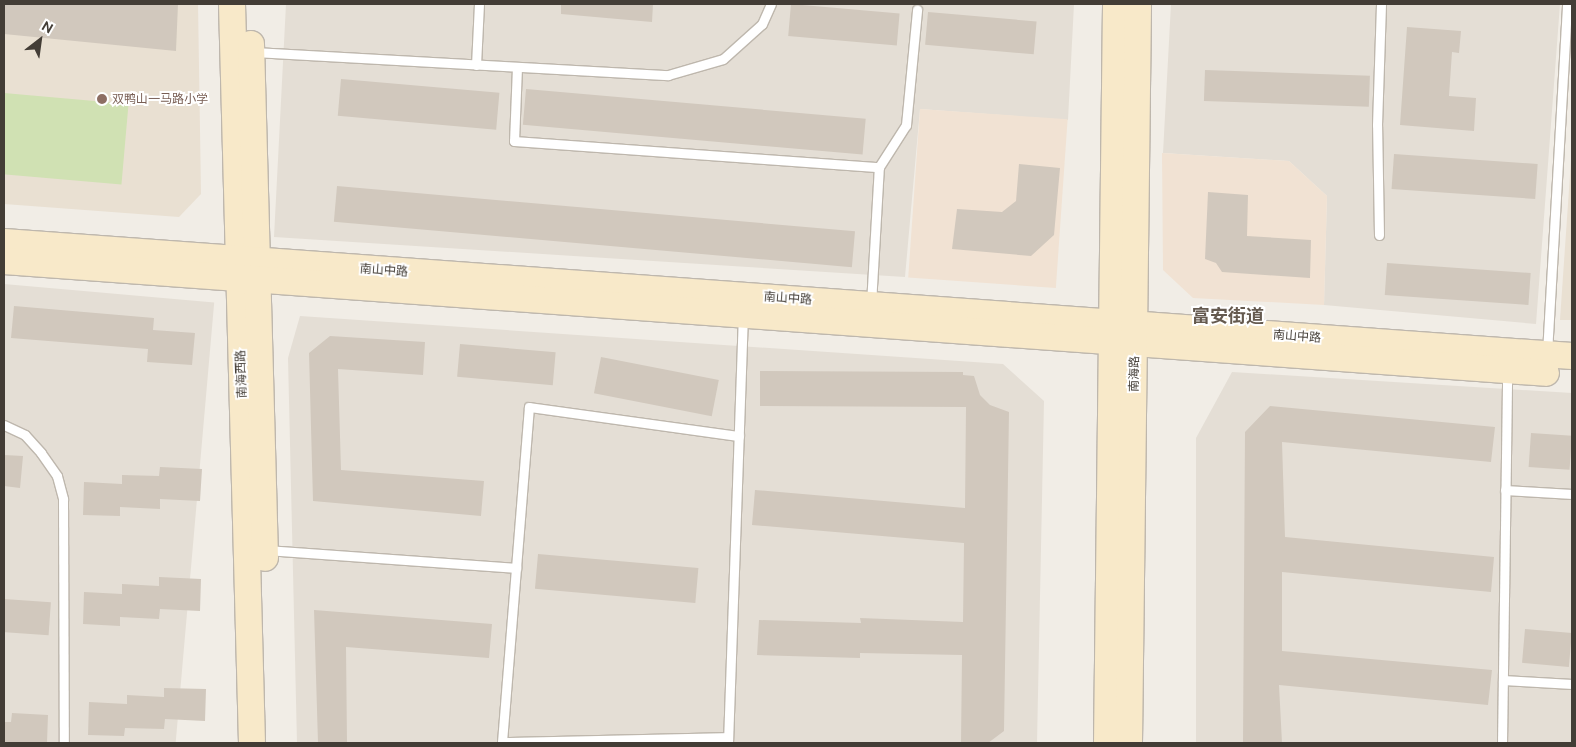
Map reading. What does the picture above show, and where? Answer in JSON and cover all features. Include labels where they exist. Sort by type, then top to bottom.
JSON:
[{"type":"street","name":"南海西路","points":[[232,4],[242,52],[248,271],[252,743]]},
{"type":"street","name":"南海西路","points":[[242,52],[250,4]]},
{"type":"street","name":"南海路","points":[[1116,4],[1129,743]]},
{"type":"street","name":"南海路","points":[[1107,743],[1138,4]]},
{"type":"street","name":"南山中路","points":[[4,242],[248,271],[743,314],[870,313]]},
{"type":"street","name":"南山中路","points":[[4,261],[248,271],[870,313],[1123,333],[1507,370],[1572,374]]},
{"type":"street","name":"南海西路","points":[[248,271],[265,550],[270,743]]},
{"type":"street","name":"南山中路","points":[[1123,333],[1572,356]]},
{"type":"lane","points":[[476,65],[479,4]]},
{"type":"lane","points":[[242,52],[668,75],[723,59],[762,24],[772,4]]},
{"type":"lane","points":[[1379,235],[1377,125],[1382,4]]},
{"type":"lane","points":[[1547,354],[1567,4]]},
{"type":"lane","points":[[870,313],[879,167],[906,125],[917,10]]},
{"type":"lane","points":[[517,67],[514,141],[879,167]]},
{"type":"lane","points":[[739,436],[529,407],[502,742],[728,740],[739,436],[743,314]]},
{"type":"lane","points":[[1502,743],[1507,370]]},
{"type":"lane","points":[[4,425],[24,435],[40,452],[57,476],[63,499],[64,743]]},
{"type":"lane","points":[[1505,490],[1572,494]]},
{"type":"lane","points":[[265,550],[516,568]]},
{"type":"lane","points":[[1503,680],[1572,684]]},
{"type":"shaded area","name":"双鸭山一马路小学","points":[[4,4],[198,4],[201,194],[179,217],[4,204]]},
{"type":"shaded area","points":[[286,4],[1074,4],[1068,120],[920,109],[905,277],[274,237]]},
{"type":"shaded area","points":[[1171,4],[1560,4],[1536,324],[1324,305],[1327,196],[1289,161],[1163,153]]},
{"type":"shaded area","points":[[920,109],[1068,119],[1056,288],[908,278]]},
{"type":"shaded area","points":[[1572,146],[1572,320],[1560,320]]},
{"type":"shaded area","points":[[1162,153],[1289,161],[1327,196],[1324,305],[1193,298],[1163,270]]},
{"type":"shaded area","points":[[4,284],[214,302],[176,743],[4,743]]},
{"type":"shaded area","points":[[300,316],[1003,364],[1044,401],[1037,743],[297,743],[288,358]]},
{"type":"shaded area","points":[[1232,372],[1572,393],[1572,743],[1196,743],[1196,438]]},
{"type":"green space","points":[[4,93],[129,104],[121,185],[4,174]]},
{"type":"building","points":[[4,4],[178,4],[176,51],[4,34]]},
{"type":"building","points":[[561,4],[653,4],[652,22],[561,14]]},
{"type":"building","points":[[791,4],[900,13],[897,45],[788,36]]},
{"type":"building","points":[[928,12],[1037,21],[1034,54],[925,45]]},
{"type":"building","points":[[1407,27],[1461,31],[1459,53],[1452,52],[1449,96],[1476,98],[1474,131],[1400,125]]},
{"type":"building","points":[[1205,70],[1370,76],[1369,107],[1204,101]]},
{"type":"building","points":[[341,79],[499,93],[496,130],[338,116]]},
{"type":"building","points":[[526,89],[866,119],[863,155],[523,125]]},
{"type":"building","points":[[1394,154],[1538,164],[1535,199],[1392,189]]},
{"type":"building","points":[[1019,164],[1060,168],[1054,235],[1031,256],[952,249],[957,209],[1002,212],[1016,201]]},
{"type":"building","points":[[337,186],[855,231],[852,267],[334,222]]},
{"type":"building","points":[[1208,192],[1248,195],[1247,236],[1311,240],[1310,278],[1222,272],[1216,263],[1205,259]]},
{"type":"building","points":[[1387,263],[1531,273],[1528,305],[1385,295]]},
{"type":"building","points":[[14,306],[154,318],[153,330],[195,333],[192,365],[147,362],[148,349],[11,338]]},
{"type":"building","points":[[330,336],[425,342],[423,375],[338,369],[341,470],[484,481],[481,516],[313,501],[309,353]]},
{"type":"building","points":[[460,344],[556,352],[553,385],[457,377]]},
{"type":"building","points":[[601,357],[719,380],[712,416],[594,393]]},
{"type":"building","points":[[760,371],[963,372],[963,375],[974,376],[980,395],[990,405],[1009,412],[1004,731],[988,743],[961,743],[962,655],[860,653],[860,658],[757,655],[759,620],[861,623],[860,618],[963,622],[964,543],[752,525],[755,490],[965,508],[966,407],[760,406]]},
{"type":"building","points":[[1270,406],[1495,427],[1491,462],[1282,442],[1285,537],[1494,557],[1491,592],[1282,572],[1282,651],[1492,670],[1488,705],[1279,685],[1282,743],[1243,743],[1245,432]]},
{"type":"building","points":[[1531,433],[1572,436],[1570,470],[1529,467]]},
{"type":"building","points":[[4,455],[23,456],[20,488],[4,486]]},
{"type":"building","points":[[160,467],[202,469],[200,501],[160,499],[160,509],[120,507],[120,516],[83,515],[84,482],[122,484],[122,475],[159,476]]},
{"type":"building","points":[[538,554],[698,568],[695,603],[535,589]]},
{"type":"building","points":[[159,577],[201,579],[200,611],[160,609],[159,619],[120,617],[120,626],[83,624],[84,592],[122,594],[122,584],[159,586]]},
{"type":"building","points":[[4,599],[51,602],[49,635],[4,632]]},
{"type":"building","points":[[314,610],[492,624],[489,658],[346,647],[347,743],[318,743]]},
{"type":"building","points":[[1525,629],[1572,633],[1569,667],[1522,663]]},
{"type":"building","points":[[164,688],[206,689],[205,721],[165,719],[164,729],[125,728],[124,736],[88,735],[89,702],[127,704],[127,695],[164,697]]},
{"type":"building","points":[[12,713],[48,715],[47,743],[4,743],[4,722],[11,722]]},
{"type":"place","name":"双鸭山一马路小学","points":[[102,99]]},
{"type":"district","name":"富安街道","points":[[1228,315]]}]
